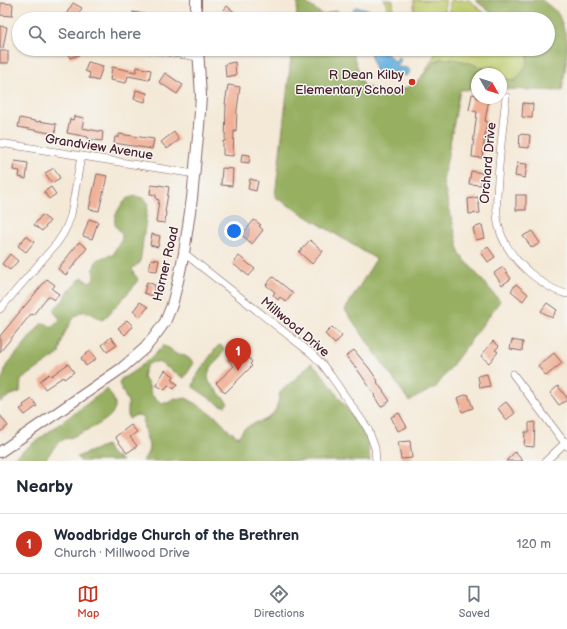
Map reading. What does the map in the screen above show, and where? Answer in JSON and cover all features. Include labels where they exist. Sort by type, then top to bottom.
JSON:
[{"type":"main road","points":[[196,0],[196,12]]},
{"type":"main road","name":"Horner Road","points":[[0,452],[128,363],[145,348],[159,331],[168,314],[175,294],[190,219],[201,96],[198,56]]},
{"type":"street","name":"Orchard Drive","points":[[505,104],[496,206],[499,227],[508,247],[516,259],[527,270],[550,288],[567,294]]},
{"type":"street","name":"Grandview Avenue","points":[[0,143],[195,174]]},
{"type":"street","points":[[0,309],[57,243],[67,226],[71,215],[81,156]]},
{"type":"street","name":"Millwood Drive","points":[[184,253],[311,353],[322,364],[368,429],[374,443],[376,461]]},
{"type":"street","points":[[513,374],[566,444],[546,461]]},
{"type":"green space","points":[[298,0],[302,0],[319,12],[297,12]]},
{"type":"green space","points":[[383,0],[393,0],[393,12],[388,12],[387,4]]},
{"type":"green space","points":[[414,0],[445,0],[445,12],[414,12]]},
{"type":"green space","points":[[450,0],[455,0],[457,2],[459,0],[469,0],[484,12],[450,12]]},
{"type":"green space","points":[[475,0],[542,0],[558,13],[567,38],[567,57],[562,91],[507,89],[507,79],[515,81],[524,70],[528,61],[528,56],[555,56],[555,12],[490,12]]},
{"type":"green space","points":[[291,56],[353,56],[364,86],[382,92],[400,90],[417,82],[422,78],[434,62],[438,60],[459,60],[484,68],[471,68],[471,89],[460,90],[443,181],[460,254],[500,301],[436,387],[409,401],[345,310],[376,259],[275,197]]},
{"type":"green space","points":[[434,56],[528,56],[529,58],[529,61],[523,71],[513,81],[507,78],[507,68],[484,68],[462,61],[442,59],[435,61],[425,75],[418,81]]},
{"type":"green space","points":[[136,196],[145,199],[148,203],[140,263],[132,268],[138,279],[135,285],[102,320],[87,312],[81,312],[78,314],[66,331],[59,354],[21,380],[20,392],[9,396],[0,402],[0,381],[6,366],[42,323],[47,324],[52,328],[60,319],[54,312],[55,308],[82,277],[90,282],[94,279],[94,265],[98,260],[114,254],[122,237],[115,224],[116,214],[127,199]]},
{"type":"green space","points":[[219,345],[223,347],[224,351],[210,369],[208,376],[209,382],[228,403],[225,406],[220,405],[193,387],[199,372]]},
{"type":"green space","points":[[163,346],[169,348],[175,354],[181,354],[187,357],[194,363],[184,378],[160,363],[150,363],[146,368],[143,378],[148,383],[151,394],[162,403],[168,403],[175,398],[186,398],[219,419],[226,428],[238,437],[243,430],[252,424],[265,420],[272,415],[276,409],[280,392],[311,363],[326,379],[362,430],[368,444],[370,461],[142,461],[149,448],[143,425],[143,417],[136,415],[129,419],[128,402],[119,384],[121,379],[143,364]]},
{"type":"green space","points":[[107,389],[112,395],[115,408],[113,413],[103,422],[72,437],[64,439],[58,443],[44,461],[9,461]]},
{"type":"green space","points":[[106,445],[110,453],[122,461],[80,461],[77,457]]},
{"type":"water","points":[[354,8],[365,8],[371,12],[354,12]]},
{"type":"water","points":[[371,56],[390,56],[395,62],[398,57],[401,59],[397,67],[406,68],[410,72],[405,76],[394,71],[389,80],[376,73]]},
{"type":"building","points":[[1,3],[13,4],[12,16],[0,15]]},
{"type":"building","points":[[73,3],[82,8],[79,12],[67,12]]},
{"type":"building","points":[[227,6],[234,12],[222,12]]},
{"type":"building","points":[[0,26],[7,27],[3,48],[0,48]]},
{"type":"building","points":[[0,51],[8,51],[8,63],[0,63]]},
{"type":"building","points":[[88,62],[103,66],[98,81],[89,78],[90,73],[85,71]]},
{"type":"building","points":[[235,62],[236,75],[226,77],[225,64]]},
{"type":"building","points":[[112,67],[136,72],[137,67],[151,70],[149,80],[128,76],[126,83],[110,80]]},
{"type":"building","points":[[165,73],[183,85],[177,94],[159,82]]},
{"type":"building","points":[[228,85],[240,87],[236,132],[234,131],[233,156],[223,155],[223,141],[225,141],[225,104]]},
{"type":"building","points":[[136,90],[147,93],[145,102],[134,99]]},
{"type":"building","points":[[471,99],[471,104],[488,104],[482,158],[472,157],[477,112],[469,110]]},
{"type":"building","points":[[523,103],[533,104],[532,118],[522,117]]},
{"type":"building","points":[[74,116],[84,118],[82,128],[103,132],[102,141],[67,133],[70,119],[73,120]]},
{"type":"building","points":[[20,118],[56,124],[55,134],[18,127]]},
{"type":"building","points":[[174,132],[179,140],[167,149],[161,142]]},
{"type":"building","points":[[119,134],[154,139],[152,149],[114,143],[115,137],[119,137]]},
{"type":"building","points":[[520,134],[530,135],[529,148],[519,147]]},
{"type":"building","points":[[242,154],[250,155],[249,163],[241,162]]},
{"type":"building","points":[[15,161],[28,163],[26,179],[19,177],[20,171],[13,170]]},
{"type":"building","points":[[517,163],[527,164],[525,178],[515,176]]},
{"type":"building","points":[[54,168],[60,178],[52,183],[45,173]]},
{"type":"building","points":[[222,168],[233,169],[232,186],[221,185]]},
{"type":"building","points":[[471,171],[482,173],[481,185],[469,184]]},
{"type":"building","points":[[97,174],[107,176],[99,211],[89,209]]},
{"type":"building","points":[[250,179],[258,181],[256,191],[248,189]]},
{"type":"building","points":[[151,185],[169,187],[165,212],[165,223],[156,222],[159,200],[156,199],[156,195],[150,194]]},
{"type":"building","points":[[51,187],[56,194],[49,199],[44,192]]},
{"type":"building","points":[[516,195],[526,195],[526,210],[516,210]]},
{"type":"building","points":[[478,197],[480,213],[469,214],[468,199]]},
{"type":"building","points":[[42,215],[50,221],[42,231],[34,225]]},
{"type":"building","points":[[89,219],[98,222],[92,239],[83,236]]},
{"type":"building","points":[[254,220],[261,225],[259,226],[263,230],[252,244],[242,235]]},
{"type":"building","points":[[482,225],[485,238],[476,240],[473,228]]},
{"type":"building","points":[[532,231],[540,243],[532,248],[523,236]]},
{"type":"building","points":[[152,234],[160,236],[158,247],[150,245]]},
{"type":"building","points":[[26,236],[34,242],[26,252],[18,246]]},
{"type":"building","points":[[310,240],[323,251],[312,264],[299,252]]},
{"type":"building","points":[[79,242],[87,248],[66,275],[58,269]]},
{"type":"building","points":[[488,247],[495,257],[488,262],[481,252]]},
{"type":"building","points":[[10,254],[18,261],[10,270],[2,264]]},
{"type":"building","points":[[239,256],[255,269],[249,276],[233,264]]},
{"type":"building","points":[[151,259],[159,260],[157,271],[149,270]]},
{"type":"building","points":[[503,267],[511,279],[502,285],[494,273]]},
{"type":"building","points":[[273,277],[293,293],[286,302],[280,297],[278,300],[273,295],[275,292],[266,285]]},
{"type":"building","points":[[47,279],[55,285],[52,289],[59,294],[54,300],[48,296],[0,352],[0,336]]},
{"type":"building","points":[[147,282],[155,285],[152,296],[144,293]]},
{"type":"building","points":[[516,284],[528,294],[523,301],[511,291]]},
{"type":"building","points":[[140,302],[148,307],[140,317],[133,311]]},
{"type":"building","points":[[547,303],[557,310],[552,318],[541,311]]},
{"type":"building","points":[[127,320],[133,326],[125,335],[118,328]]},
{"type":"building","points":[[332,327],[342,336],[335,344],[325,334]]},
{"type":"building","points":[[111,337],[117,345],[107,352],[102,345]]},
{"type":"building","points":[[512,340],[523,342],[522,351],[510,349]]},
{"type":"building","points":[[493,341],[499,346],[495,350],[498,352],[489,363],[481,356]]},
{"type":"building","points":[[354,350],[369,368],[390,401],[381,407],[374,396],[375,395],[355,366],[346,356]]},
{"type":"building","points":[[90,351],[96,359],[86,366],[81,358]]},
{"type":"building","points":[[237,351],[246,360],[248,357],[252,362],[250,364],[252,366],[225,393],[216,383],[234,366],[228,360]]},
{"type":"building","points":[[554,353],[562,363],[546,376],[538,366]]},
{"type":"building","points":[[68,364],[74,372],[64,379],[63,377],[45,389],[40,381],[49,374],[51,376]]},
{"type":"building","points":[[165,370],[174,376],[172,381],[178,384],[174,389],[168,385],[165,390],[156,385]]},
{"type":"building","points":[[487,374],[490,386],[480,388],[478,376]]},
{"type":"building","points":[[558,386],[567,398],[567,400],[559,405],[550,393]]},
{"type":"building","points":[[468,394],[473,408],[462,412],[457,398]]},
{"type":"building","points":[[32,399],[37,406],[25,415],[20,409]]},
{"type":"building","points":[[506,402],[515,413],[506,420],[498,408]]},
{"type":"building","points":[[399,413],[407,427],[398,431],[391,417]]},
{"type":"building","points":[[0,415],[8,426],[0,432]]},
{"type":"building","points":[[535,422],[534,447],[524,446],[525,432],[529,432],[529,423]]},
{"type":"building","points":[[131,425],[137,432],[130,437],[137,446],[127,453],[115,437]]},
{"type":"building","points":[[410,441],[412,458],[401,459],[398,442]]},
{"type":"building","points":[[515,452],[523,461],[506,461]]},
{"type":"place","name":"R Dean Kilby Elementary School","points":[[412,82]]},
{"type":"place","name":"Woodbridge Church of the Brethren","points":[[238,371]]}]
